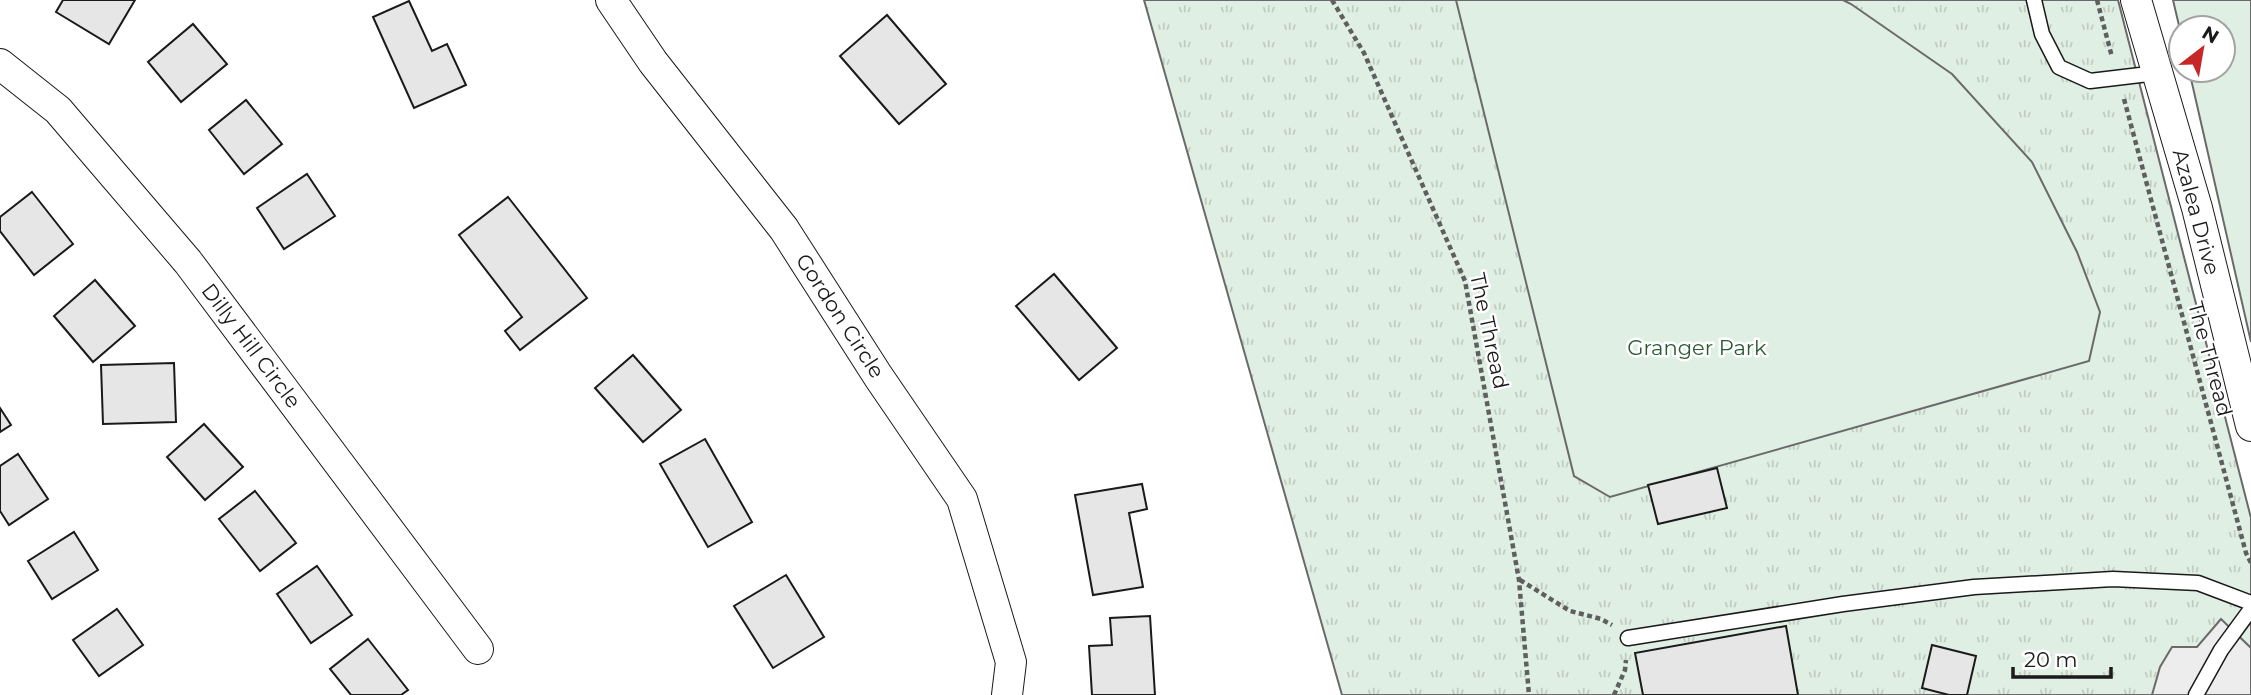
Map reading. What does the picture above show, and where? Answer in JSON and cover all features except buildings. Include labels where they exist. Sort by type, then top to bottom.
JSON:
[{"type":"street","name":"Gordon Circle","points":[[611,0],[653,62],[784,229],[878,376],[962,499],[1011,662],[1007,695]]},
{"type":"street","name":"Azalea Drive","points":[[2136,0],[2197,208],[2251,426]]},
{"type":"street","name":"Dilly Hill Circle","points":[[0,64],[58,110],[188,262],[478,649]]},
{"type":"lane","points":[[2034,0],[2042,34],[2059,67],[2090,81],[2157,73]]},
{"type":"lane","points":[[1628,638],[1882,598],[1974,587],[2085,580],[2198,583],[2251,603]]},
{"type":"lane","points":[[2196,695],[2221,650],[2251,609]]},
{"type":"path","name":"The Thread","points":[[1332,0],[1364,53],[1465,281],[1519,580],[1529,695]]},
{"type":"path","name":"The Thread","points":[[2097,0],[2246,553],[2251,563]]},
{"type":"path","points":[[1519,580],[1570,611],[1601,619],[1620,629],[1628,638],[1625,670],[1614,695]]},
{"type":"green space","name":"Granger Park","points":[[1144,0],[2118,0],[2251,518],[2251,695],[1342,695]]},
{"type":"green space","points":[[1456,0],[1843,0],[1851,4],[1952,74],[2032,162],[2077,252],[2100,312],[2089,361],[1610,497],[1574,476]]},
{"type":"green space","points":[[2173,0],[2251,0],[2251,342],[2192,84],[2237,84],[2237,14],[2176,14]]},
{"type":"shaded area","points":[[2221,619],[2251,648],[2251,695],[2152,695],[2160,667],[2172,647],[2197,647]]}]
